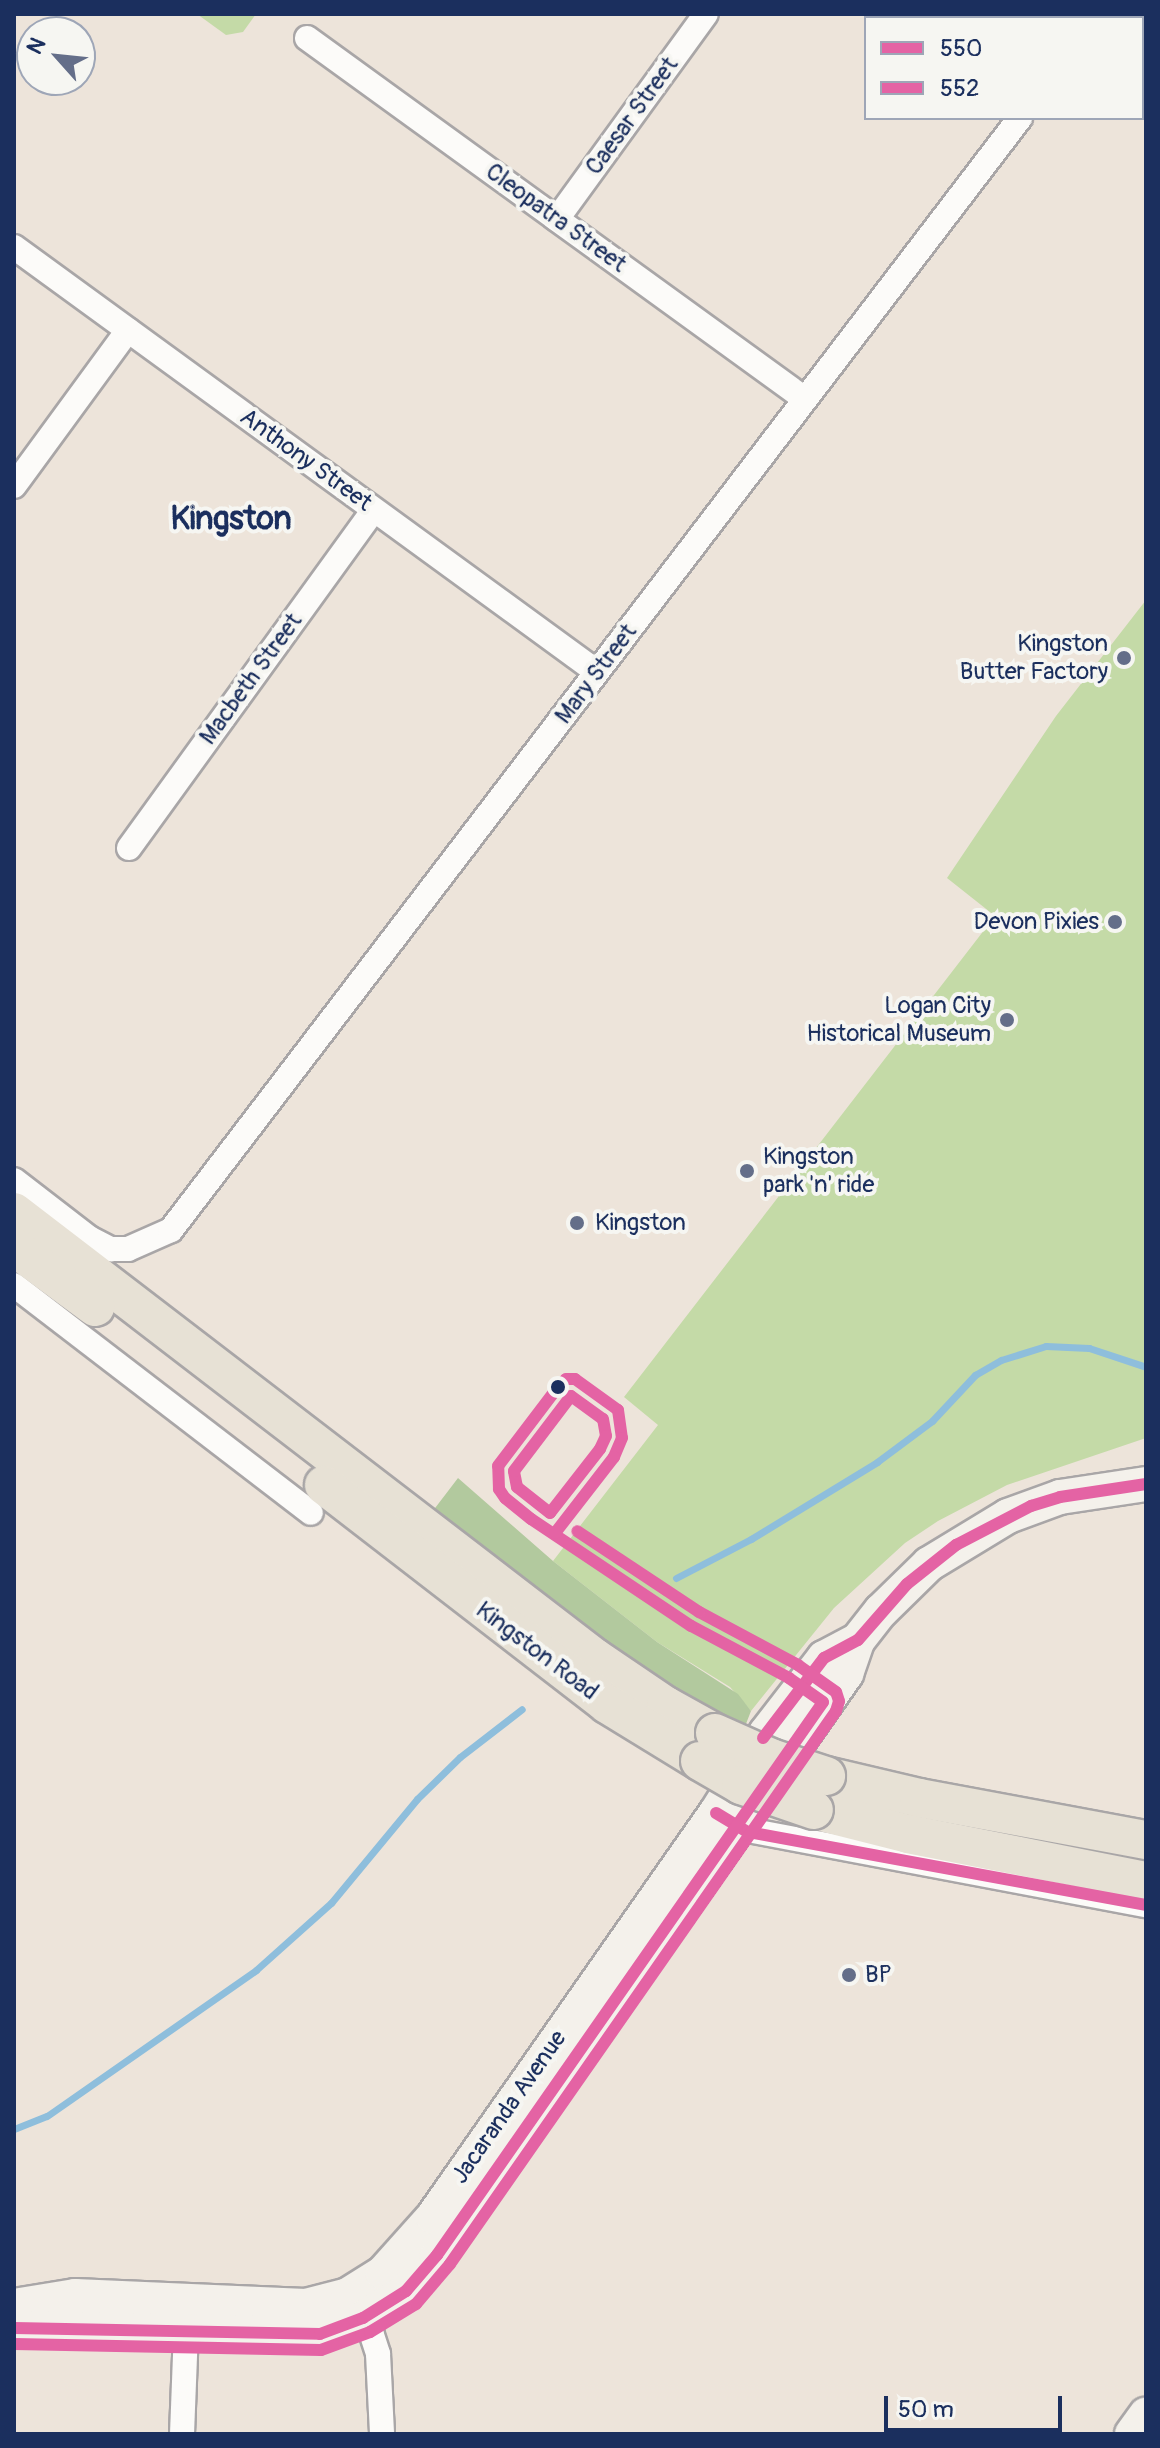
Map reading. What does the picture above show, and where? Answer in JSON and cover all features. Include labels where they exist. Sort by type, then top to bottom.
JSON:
[{"type":"main road","name":"Kingston Road","points":[[14,1212],[435,1555],[607,1704],[707,1747],[741,1785],[919,1798],[1146,1840]]},
{"type":"main road","name":"Kingston Road","points":[[14,1247],[355,1492]]},
{"type":"main road","name":"Kingston Road","points":[[820,1793],[908,1834],[1146,1881]]},
{"type":"street","name":"Caesar Street","points":[[557,219],[706,14]]},
{"type":"street","name":"Cleopatra Street","points":[[307,38],[805,399]]},
{"type":"street","name":"Mary Street","points":[[14,1180],[89,1238],[111,1249],[128,1249],[171,1230],[1018,120]]},
{"type":"street","name":"Anthony Street","points":[[14,247],[597,672]]},
{"type":"street","points":[[14,486],[128,330]]},
{"type":"street","name":"Macbeth Street","points":[[129,848],[374,510]]},
{"type":"street","points":[[14,1285],[311,1513]]},
{"type":"street","name":"Jacaranda Avenue","points":[[14,2306],[75,2296],[106,2313],[186,2332],[320,2334],[355,2306],[433,2217],[716,1813],[766,1733],[824,1658],[858,1640],[907,1584],[980,1531],[1060,1497],[1146,1484]]},
{"type":"street","name":"Jacaranda Avenue","points":[[14,2328],[106,2313],[284,2308],[317,2304],[355,2306],[406,2291],[437,2255],[846,1674],[858,1640]]},
{"type":"street","points":[[737,1828],[1146,1905]]},
{"type":"street","points":[[355,2306],[378,2354],[382,2434]]},
{"type":"street","points":[[182,2434],[186,2332]]},
{"type":"green space","points":[[197,14],[256,14],[243,32],[226,35]]},
{"type":"green space","points":[[1146,600],[1146,1438],[1007,1485],[938,1521],[905,1543],[834,1608],[751,1711],[730,1687],[657,1642],[553,1561],[658,1425],[624,1397],[995,916],[947,878],[1056,716]]},
{"type":"green space","points":[[458,1478],[553,1561],[657,1642],[738,1694],[751,1711],[744,1729],[646,1674],[429,1516]]},
{"type":"waterway","points":[[676,1578],[751,1539],[877,1462],[932,1421],[975,1375],[1001,1360],[1046,1346],[1089,1348],[1146,1367]]},
{"type":"waterway","points":[[14,2129],[47,2116],[256,1970],[331,1903],[417,1799],[460,1757],[522,1709]]},
{"type":"transit line","name":"550","points":[[14,2328],[320,2334],[363,2318],[406,2291],[437,2255],[823,1702],[789,1678],[691,1626],[531,1519],[505,1498],[499,1489],[498,1466],[558,1387],[566,1379],[575,1379],[618,1410],[622,1438],[614,1457],[555,1533]]},
{"type":"transit line","name":"552","points":[[571,1396],[603,1419],[606,1436],[600,1449],[550,1513],[517,1487],[514,1471],[571,1396]]},
{"type":"transit line","name":"550","points":[[763,1738],[824,1658],[858,1640],[907,1584],[956,1545],[1031,1506],[1060,1497],[1146,1484]]},
{"type":"transit line","name":"552","points":[[14,2344],[321,2350],[370,2332],[416,2304],[450,2264],[836,1711],[839,1701],[836,1692],[798,1665],[699,1612],[577,1531]]},
{"type":"transit line","name":"550","points":[[716,1813],[748,1832],[1146,1905]]},
{"type":"place","name":"Kingston Butter Factory","points":[[1124,658]]},
{"type":"place","name":"Devon Pixies","points":[[1115,922]]},
{"type":"place","name":"Logan City Historical Museum","points":[[1007,1020]]},
{"type":"place","name":"Kingston park 'n' ride","points":[[747,1171]]},
{"type":"place","name":"Kingston","points":[[577,1223]]},
{"type":"place","name":"BP","points":[[849,1975]]},
{"type":"district","name":"Kingston","points":[[231,519]]}]
